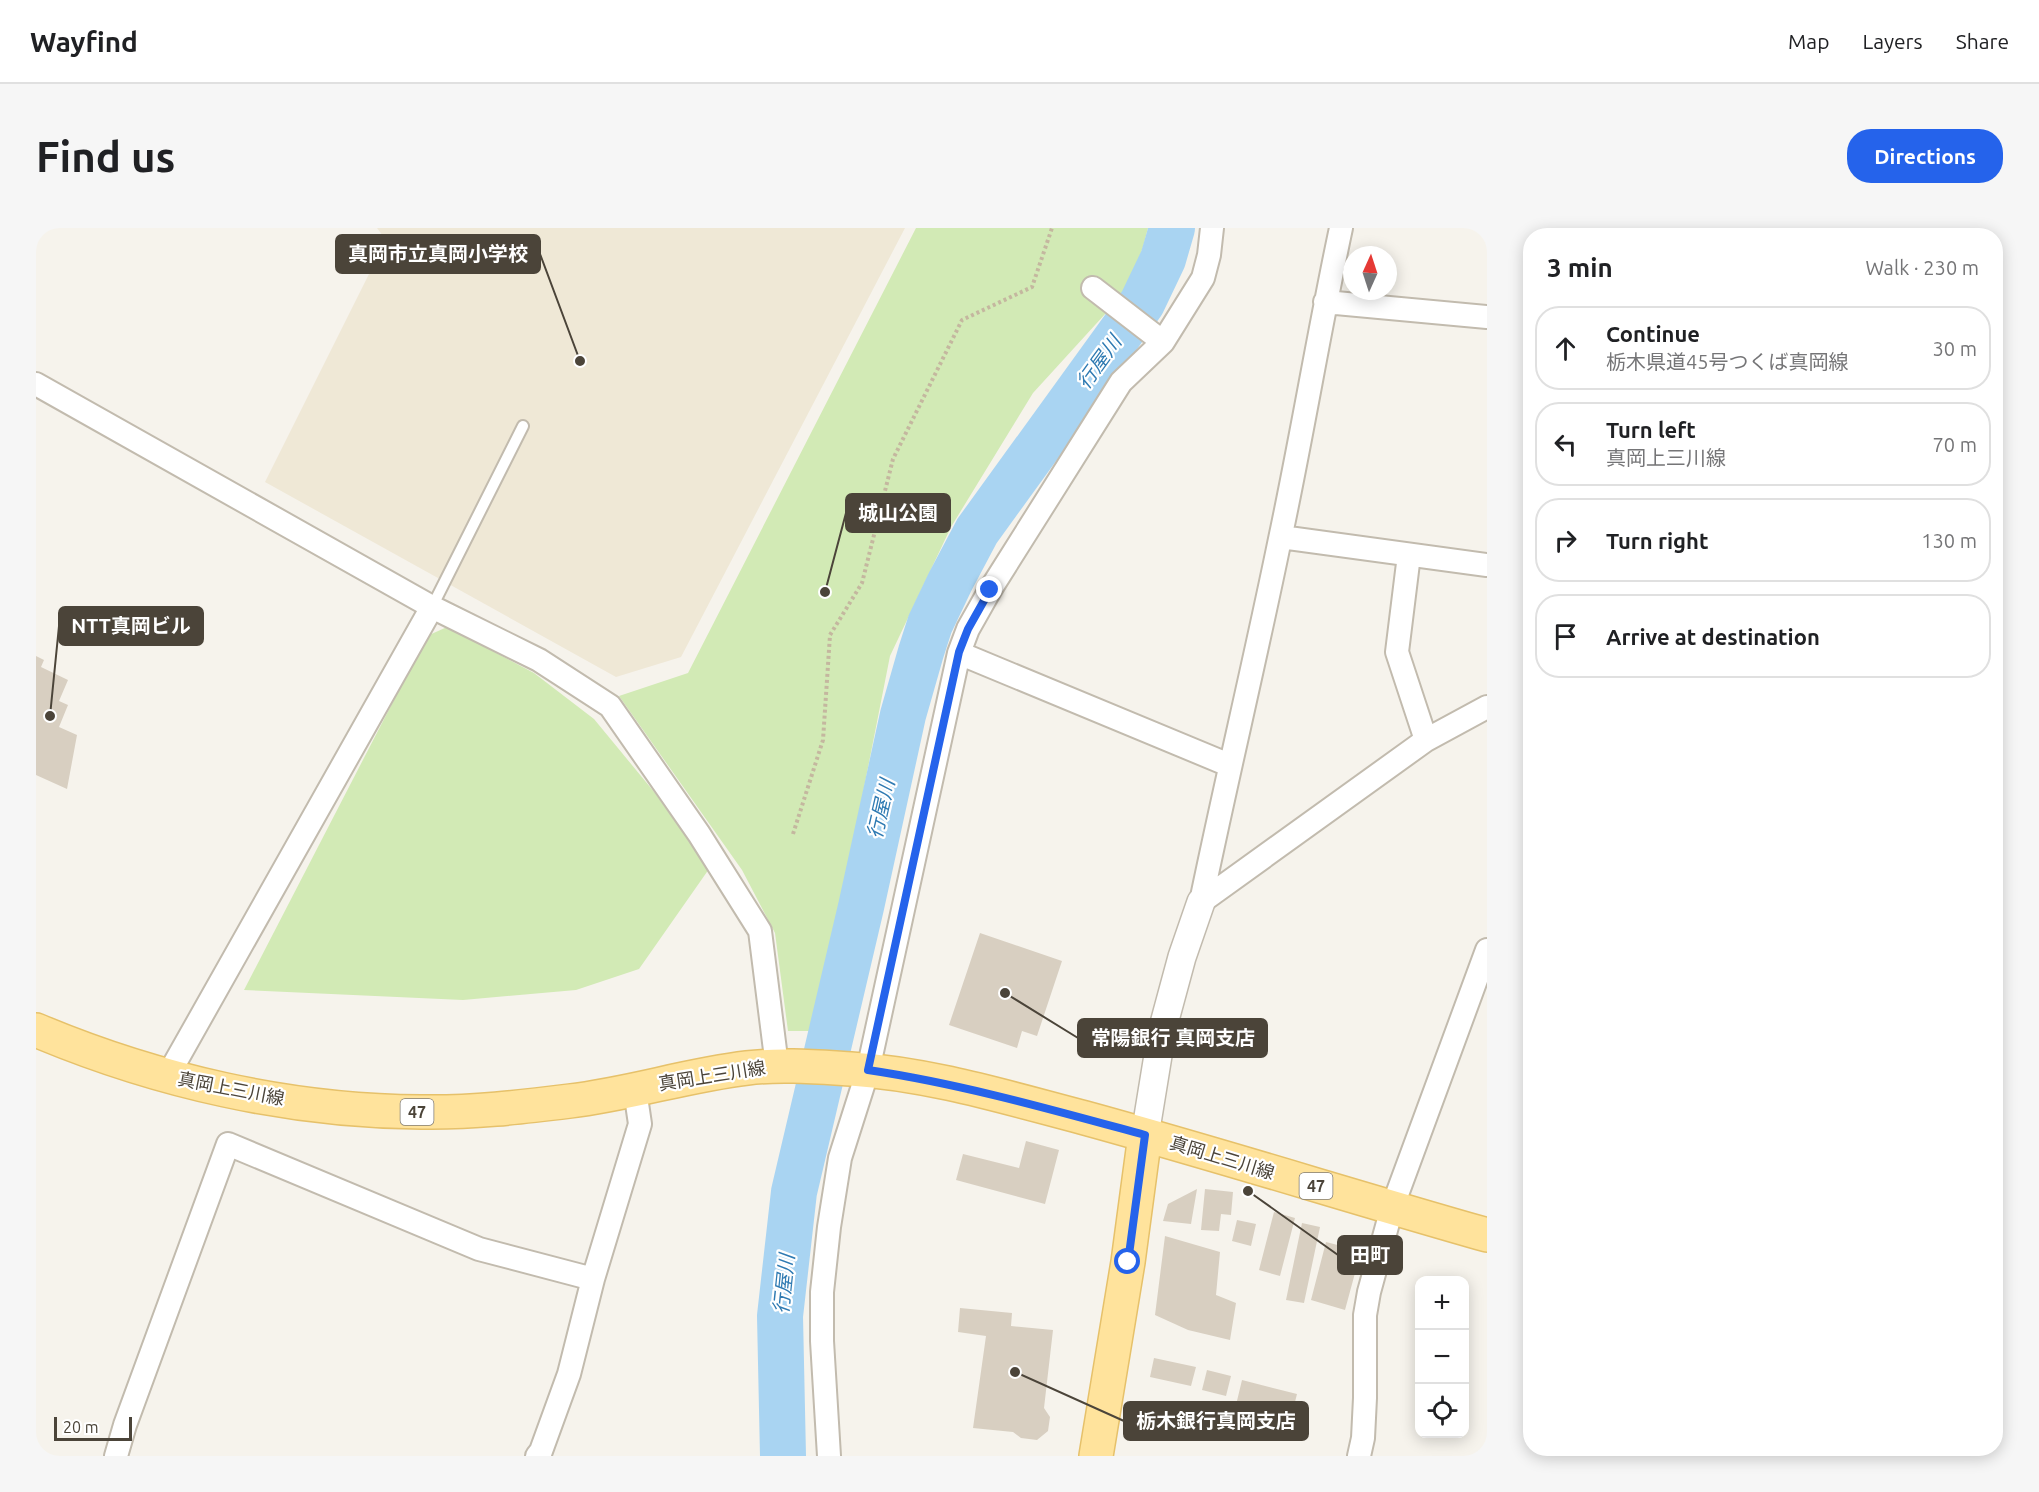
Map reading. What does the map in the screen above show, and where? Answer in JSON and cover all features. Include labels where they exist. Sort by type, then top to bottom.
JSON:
[{"type":"main road","name":"真岡上三川線","points":[[36,1030],[83,1049],[167,1077],[230,1091],[351,1109],[423,1112],[494,1109],[574,1101],[722,1072],[791,1066],[859,1070],[928,1079],[1145,1135],[1487,1236]]},
{"type":"main road","points":[[1096,1456],[1128,1262],[1145,1135]]},
{"type":"street","points":[[829,1456],[822,1341],[822,1292],[840,1158],[959,652],[968,629],[990,590],[1121,382],[1163,342],[1203,278],[1209,255],[1212,228]]},
{"type":"street","points":[[1145,1135],[1162,1031],[1182,957],[1201,902],[1229,765],[1281,537],[1341,228]]},
{"type":"street","points":[[1093,288],[1163,342]]},
{"type":"street","points":[[1325,302],[1487,317]]},
{"type":"street","points":[[37,388],[432,607],[539,660],[610,706],[699,834],[759,931],[791,1066]]},
{"type":"street","points":[[1281,537],[1487,565]]},
{"type":"street","points":[[1409,555],[1396,652],[1426,740]]},
{"type":"street","points":[[167,1077],[432,607]]},
{"type":"street","points":[[959,652],[1229,765]]},
{"type":"street","points":[[1201,902],[1426,740],[1487,707]]},
{"type":"street","points":[[1359,1456],[1363,1438],[1365,1398],[1365,1315],[1392,1208],[1487,950]]},
{"type":"street","points":[[537,1456],[542,1451],[569,1374],[593,1279],[640,1124],[635,1089]]},
{"type":"street","points":[[116,1456],[125,1425],[228,1144],[479,1249],[593,1279]]},
{"type":"lane","points":[[432,607],[523,426]]},
{"type":"path","points":[[794,834],[824,740],[830,635],[862,583],[893,459],[962,320],[1032,287],[1052,228]]},
{"type":"shaded area","points":[[377,228],[905,228],[681,657],[616,677],[265,482],[386,240]]},
{"type":"green space","points":[[916,228],[1148,228],[1127,290],[1033,393],[951,527],[890,656],[816,1031],[788,1031],[775,933],[742,870],[619,696],[688,673]]},
{"type":"green space","points":[[447,627],[534,673],[594,719],[655,793],[709,869],[639,969],[576,990],[463,1000],[244,990],[427,636]]},
{"type":"building","points":[[36,656],[44,660],[41,667],[68,680],[59,701],[68,705],[59,727],[77,735],[67,789],[36,775]]},
{"type":"building","points":[[980,933],[1062,961],[1037,1036],[1022,1031],[1017,1048],[949,1025]]},
{"type":"building","points":[[1026,1141],[1059,1150],[1045,1204],[956,1180],[963,1154],[1019,1168]]},
{"type":"building","points":[[1197,1189],[1191,1224],[1163,1221],[1168,1204]]},
{"type":"building","points":[[1205,1189],[1233,1192],[1231,1215],[1221,1214],[1219,1231],[1201,1230]]},
{"type":"building","points":[[1274,1212],[1295,1218],[1280,1276],[1259,1270]]},
{"type":"building","points":[[1237,1220],[1256,1224],[1251,1246],[1232,1241]]},
{"type":"building","points":[[1302,1223],[1320,1227],[1304,1303],[1286,1300]]},
{"type":"building","points":[[1165,1236],[1220,1252],[1216,1295],[1236,1303],[1230,1340],[1188,1330],[1155,1315]]},
{"type":"building","points":[[1326,1242],[1361,1251],[1345,1310],[1311,1300]]},
{"type":"building","points":[[960,1308],[1012,1313],[1011,1326],[1053,1330],[1044,1408],[1050,1417],[1048,1431],[1037,1440],[1021,1438],[1013,1432],[973,1428],[986,1336],[958,1332]]},
{"type":"building","points":[[1154,1358],[1196,1367],[1191,1386],[1150,1377]]},
{"type":"building","points":[[1207,1370],[1231,1376],[1226,1396],[1202,1390]]},
{"type":"building","points":[[1242,1380],[1297,1394],[1291,1418],[1236,1405]]},
{"type":"waterway","name":"行屋川","points":[[783,1456],[780,1316],[794,1192],[861,907],[903,715],[921,652],[930,624],[977,531],[1142,303],[1163,259],[1172,228]]},
{"type":"place","name":"真岡市立真岡小学校","points":[[580,361]]},
{"type":"place","name":"城山公園","points":[[825,592]]},
{"type":"place","name":"NTT真岡ビル","points":[[50,716]]},
{"type":"place","name":"常陽銀行 真岡支店","points":[[1005,993]]},
{"type":"place","name":"田町","points":[[1248,1191]]},
{"type":"place","name":"栃木銀行真岡支店","points":[[1015,1372]]},
{"type":"route","points":[[990,590],[968,629],[959,652],[868,1070],[938,1081],[1145,1135],[1128,1262]]}]
